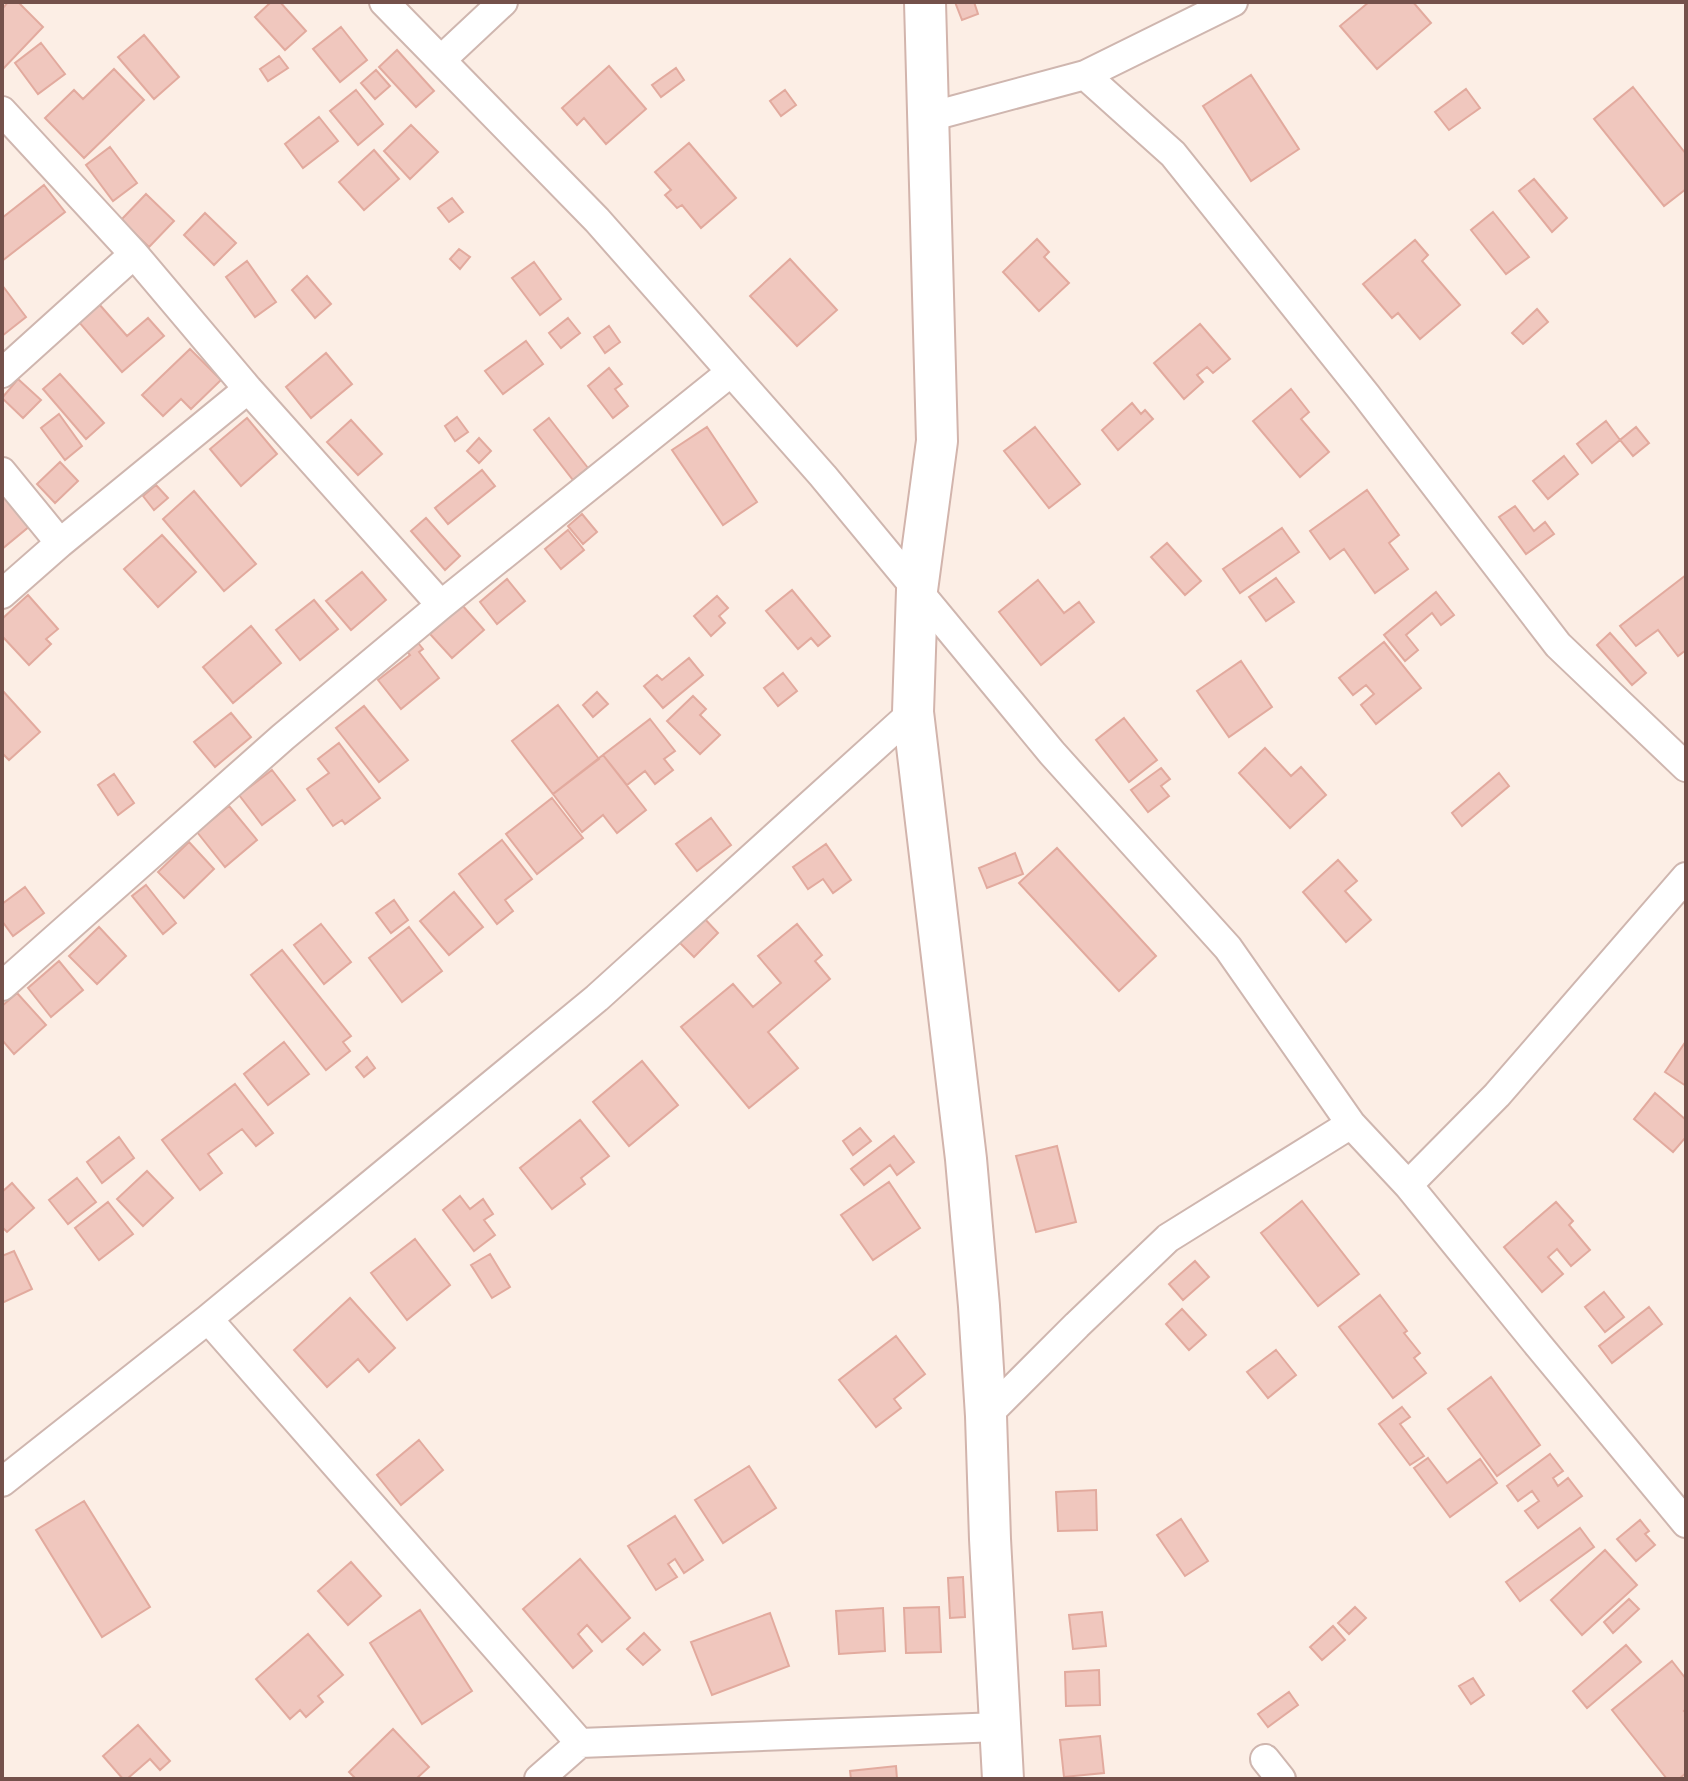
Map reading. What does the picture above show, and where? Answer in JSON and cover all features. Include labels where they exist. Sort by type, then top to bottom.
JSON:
[{"type":"main road","points":[[925,2],[937,441],[917,590],[913,712],[966,1159],[979,1306],[1003,1779]]},
{"type":"street","points":[[384,2],[597,220],[823,476],[1052,753],[1228,948],[1351,1124],[1408,1185],[1686,1523]]},
{"type":"street","points":[[441,60],[503,2]]},
{"type":"street","points":[[929,117],[1085,75],[1233,2]]},
{"type":"street","points":[[1085,75],[1173,154],[1366,395],[1558,645],[1686,767]]},
{"type":"street","points":[[2,111],[134,254],[248,389],[441,605]]},
{"type":"street","points":[[2,373],[134,254]]},
{"type":"street","points":[[2,986],[283,737],[441,605],[731,372]]},
{"type":"street","points":[[2,594],[248,389]]},
{"type":"street","points":[[2,472],[60,543]]},
{"type":"street","points":[[2,1482],[208,1319],[597,998],[913,712]]},
{"type":"street","points":[[1408,1185],[1497,1095],[1686,877]]},
{"type":"street","points":[[986,1416],[1168,1238],[1351,1124]]},
{"type":"street","points":[[208,1319],[580,1743]]},
{"type":"street","points":[[539,1779],[580,1743],[999,1727]]},
{"type":"building","points":[[8,2],[18,2],[43,27],[2,70],[2,9]]},
{"type":"building","points":[[271,2],[280,2],[306,31],[285,50],[255,17]]},
{"type":"building","points":[[955,2],[974,2],[978,14],[962,20]]},
{"type":"building","points":[[1369,2],[1413,2],[1431,23],[1377,69],[1340,26]]},
{"type":"building","points":[[341,27],[367,60],[340,82],[313,49]]},
{"type":"building","points":[[144,35],[179,77],[154,99],[118,57]]},
{"type":"building","points":[[41,43],[65,74],[38,94],[15,63]]},
{"type":"building","points":[[397,50],[434,91],[416,107],[379,67]]},
{"type":"building","points":[[279,56],[288,68],[268,81],[260,69]]},
{"type":"building","points":[[609,66],[646,109],[606,144],[584,118],[577,125],[562,108]]},
{"type":"building","points":[[676,68],[684,80],[661,97],[652,85]]},
{"type":"building","points":[[114,69],[144,100],[84,158],[45,118],[74,90],[83,99]]},
{"type":"building","points":[[376,70],[390,86],[375,99],[361,83]]},
{"type":"building","points":[[1251,75],[1299,149],[1251,181],[1203,106]]},
{"type":"building","points":[[1633,87],[1686,154],[1686,189],[1664,206],[1594,119]]},
{"type":"building","points":[[1466,89],[1480,108],[1449,130],[1435,112]]},
{"type":"building","points":[[356,90],[383,124],[358,145],[330,111]]},
{"type":"building","points":[[785,90],[796,105],[781,116],[770,101]]},
{"type":"building","points":[[319,117],[338,141],[303,168],[285,144]]},
{"type":"building","points":[[411,125],[438,152],[410,179],[384,151]]},
{"type":"building","points":[[689,143],[736,198],[701,228],[682,205],[677,208],[665,195],[671,190],[655,172]]},
{"type":"building","points":[[110,147],[137,183],[113,201],[86,165]]},
{"type":"building","points":[[374,150],[399,179],[364,210],[339,182]]},
{"type":"building","points":[[1534,179],[1567,218],[1552,232],[1519,191]]},
{"type":"building","points":[[44,185],[65,212],[2,261],[2,218]]},
{"type":"building","points":[[146,194],[174,221],[149,247],[121,220]]},
{"type":"building","points":[[452,198],[463,212],[449,222],[438,208]]},
{"type":"building","points":[[1493,212],[1529,257],[1506,274],[1471,230]]},
{"type":"building","points":[[205,213],[236,243],[214,265],[184,235]]},
{"type":"building","points":[[1037,239],[1049,252],[1044,257],[1069,283],[1039,311],[1003,272]]},
{"type":"building","points":[[1415,240],[1428,255],[1422,261],[1460,305],[1420,339],[1398,313],[1392,318],[1363,284]]},
{"type":"building","points":[[459,249],[470,257],[460,269],[450,259]]},
{"type":"building","points":[[790,259],[837,310],[797,346],[750,296]]},
{"type":"building","points":[[247,261],[276,302],[255,317],[226,277]]},
{"type":"building","points":[[534,262],[561,299],[540,315],[512,278]]},
{"type":"building","points":[[307,276],[331,304],[315,318],[292,290]]},
{"type":"building","points":[[2,285],[26,317],[2,336]]},
{"type":"building","points":[[99,304],[127,336],[148,318],[164,336],[122,372],[78,321]]},
{"type":"building","points":[[1537,309],[1548,322],[1523,344],[1512,333]]},
{"type":"building","points":[[568,318],[580,333],[561,348],[549,333]]},
{"type":"building","points":[[1200,324],[1230,359],[1213,373],[1207,367],[1197,375],[1203,382],[1184,399],[1154,363]]},
{"type":"building","points":[[609,326],[620,342],[605,353],[594,337]]},
{"type":"building","points":[[526,341],[543,364],[503,394],[485,371]]},
{"type":"building","points":[[190,349],[221,380],[191,409],[181,399],[163,416],[142,395]]},
{"type":"building","points":[[326,353],[352,384],[311,418],[286,387]]},
{"type":"building","points":[[609,368],[622,384],[615,389],[628,406],[613,418],[588,386]]},
{"type":"building","points":[[60,374],[104,423],[86,439],[43,389]]},
{"type":"building","points":[[18,379],[41,400],[23,418],[2,398]]},
{"type":"building","points":[[1291,389],[1309,412],[1301,419],[1329,452],[1300,477],[1253,421]]},
{"type":"building","points":[[1132,403],[1141,414],[1145,410],[1153,419],[1118,450],[1102,430]]},
{"type":"building","points":[[59,414],[82,446],[65,460],[41,428]]},
{"type":"building","points":[[457,417],[468,432],[455,441],[445,426]]},
{"type":"building","points":[[247,418],[277,454],[241,486],[210,449]]},
{"type":"building","points":[[549,418],[588,468],[573,480],[534,430]]},
{"type":"building","points":[[351,420],[382,454],[358,475],[327,442]]},
{"type":"building","points":[[1606,421],[1620,440],[1592,463],[1577,444]]},
{"type":"building","points":[[707,427],[757,502],[723,525],[672,450]]},
{"type":"building","points":[[1035,427],[1080,484],[1049,508],[1004,451]]},
{"type":"building","points":[[1636,427],[1649,443],[1633,456],[1620,440]]},
{"type":"building","points":[[479,438],[491,451],[479,463],[467,451]]},
{"type":"building","points":[[1564,456],[1578,474],[1548,499],[1533,481]]},
{"type":"building","points":[[60,462],[78,481],[55,503],[37,484]]},
{"type":"building","points":[[482,470],[495,486],[448,524],[435,508]]},
{"type":"building","points":[[156,485],[168,498],[154,510],[143,496]]},
{"type":"building","points":[[2,490],[31,525],[2,549]]},
{"type":"building","points":[[1367,490],[1399,535],[1389,543],[1408,569],[1375,593],[1344,549],[1330,559],[1310,531]]},
{"type":"building","points":[[194,491],[256,564],[224,591],[163,519]]},
{"type":"building","points":[[1515,506],[1534,531],[1545,522],[1554,534],[1526,554],[1499,517]]},
{"type":"building","points":[[582,514],[597,532],[583,544],[568,526]]},
{"type":"building","points":[[426,518],[460,556],[445,570],[411,531]]},
{"type":"building","points":[[1282,528],[1299,552],[1240,593],[1223,569]]},
{"type":"building","points":[[568,530],[584,550],[561,569],[545,549]]},
{"type":"building","points":[[162,535],[196,572],[158,607],[124,569]]},
{"type":"building","points":[[1167,543],[1201,581],[1185,595],[1151,557]]},
{"type":"building","points":[[362,572],[386,600],[351,630],[326,601]]},
{"type":"building","points":[[1686,575],[1686,650],[1678,656],[1658,630],[1636,646],[1620,626]]},
{"type":"building","points":[[1276,578],[1294,602],[1266,621],[1249,597]]},
{"type":"building","points":[[507,579],[525,601],[497,624],[480,602]]},
{"type":"building","points":[[1038,580],[1064,613],[1079,602],[1094,622],[1041,665],[999,612]]},
{"type":"building","points":[[792,590],[830,636],[818,646],[811,638],[798,649],[766,611]]},
{"type":"building","points":[[1436,592],[1454,615],[1441,625],[1432,613],[1406,635],[1418,650],[1405,661],[1384,635]]},
{"type":"building","points":[[28,595],[58,629],[46,639],[51,644],[29,665],[2,636],[2,619]]},
{"type":"building","points":[[717,596],[728,608],[719,616],[725,623],[711,636],[694,616]]},
{"type":"building","points":[[314,600],[338,629],[300,660],[276,630]]},
{"type":"building","points":[[462,605],[484,630],[452,658],[430,634]]},
{"type":"building","points":[[251,626],[281,663],[233,703],[203,667]]},
{"type":"building","points":[[1610,633],[1646,673],[1632,685],[1597,645]]},
{"type":"building","points":[[415,639],[423,649],[419,652],[439,678],[401,709],[378,680],[410,655],[404,648]]},
{"type":"building","points":[[1384,642],[1421,688],[1376,724],[1361,705],[1374,694],[1366,685],[1353,695],[1339,678]]},
{"type":"building","points":[[689,658],[703,675],[663,708],[644,686],[657,675],[662,680]]},
{"type":"building","points":[[1241,661],[1272,707],[1229,737],[1197,691]]},
{"type":"building","points":[[783,673],[797,691],[778,706],[764,688]]},
{"type":"building","points":[[2,690],[40,732],[9,760],[2,753]]},
{"type":"building","points":[[597,692],[608,704],[593,717],[583,705]]},
{"type":"building","points":[[693,696],[706,709],[700,715],[720,735],[700,754],[667,721]]},
{"type":"building","points":[[558,705],[599,759],[553,794],[512,741]]},
{"type":"building","points":[[364,706],[408,760],[379,782],[336,728]]},
{"type":"building","points":[[231,713],[251,737],[215,767],[194,742]]},
{"type":"building","points":[[1124,718],[1157,760],[1129,782],[1096,740]]},
{"type":"building","points":[[650,719],[675,751],[664,759],[673,770],[655,784],[645,771],[627,785],[603,755]]},
{"type":"building","points":[[339,743],[380,798],[345,824],[342,820],[333,826],[307,789],[329,773],[318,759]]},
{"type":"building","points":[[1265,748],[1291,776],[1301,767],[1326,795],[1290,828],[1239,773]]},
{"type":"building","points":[[603,755],[646,810],[617,833],[603,815],[582,832],[553,794]]},
{"type":"building","points":[[1161,768],[1170,779],[1161,786],[1169,796],[1148,812],[1131,790]]},
{"type":"building","points":[[272,770],[295,800],[262,825],[239,795]]},
{"type":"building","points":[[1499,773],[1509,786],[1462,826],[1452,813]]},
{"type":"building","points":[[114,774],[134,803],[118,815],[98,785]]},
{"type":"building","points":[[552,798],[583,838],[537,874],[506,834]]},
{"type":"building","points":[[229,806],[257,840],[225,867],[197,832]]},
{"type":"building","points":[[711,818],[731,845],[697,871],[676,844]]},
{"type":"building","points":[[502,840],[532,879],[505,900],[513,911],[497,924],[459,874]]},
{"type":"building","points":[[189,842],[214,869],[184,898],[158,872]]},
{"type":"building","points":[[826,844],[851,880],[833,893],[823,879],[808,889],[793,867]]},
{"type":"building","points":[[1057,848],[1156,956],[1119,991],[1019,883]]},
{"type":"building","points":[[1015,853],[1023,874],[987,888],[979,868]]},
{"type":"building","points":[[1338,860],[1357,881],[1345,891],[1371,920],[1346,942],[1303,892]]},
{"type":"building","points":[[146,885],[176,923],[163,934],[132,896]]},
{"type":"building","points":[[25,887],[44,913],[13,936],[2,921],[2,904]]},
{"type":"building","points":[[454,892],[483,927],[449,955],[420,921]]},
{"type":"building","points":[[394,900],[408,920],[391,933],[376,913]]},
{"type":"building","points":[[703,917],[718,933],[694,957],[678,941]]},
{"type":"building","points":[[321,924],[351,962],[324,984],[294,945]]},
{"type":"building","points":[[797,924],[822,955],[815,961],[830,979],[768,1032],[798,1068],[749,1108],[681,1027],[733,984],[753,1007],[781,983],[758,956]]},
{"type":"building","points":[[99,927],[126,956],[97,984],[69,956]]},
{"type":"building","points":[[409,927],[442,971],[402,1002],[369,958]]},
{"type":"building","points":[[282,950],[351,1036],[343,1042],[350,1051],[326,1070],[251,975]]},
{"type":"building","points":[[59,961],[83,990],[51,1017],[28,988]]},
{"type":"building","points":[[17,993],[46,1025],[14,1054],[2,1040],[2,1006]]},
{"type":"building","points":[[1686,1041],[1686,1086],[1665,1072]]},
{"type":"building","points":[[284,1042],[309,1074],[268,1105],[244,1074]]},
{"type":"building","points":[[367,1057],[375,1068],[364,1077],[356,1067]]},
{"type":"building","points":[[642,1061],[678,1105],[629,1146],[593,1102]]},
{"type":"building","points":[[235,1084],[273,1133],[256,1146],[242,1129],[208,1154],[222,1173],[200,1190],[162,1140]]},
{"type":"building","points":[[1655,1093],[1686,1120],[1686,1137],[1673,1152],[1634,1119]]},
{"type":"building","points":[[580,1120],[609,1156],[581,1178],[585,1184],[552,1209],[520,1168]]},
{"type":"building","points":[[860,1128],[871,1141],[853,1155],[843,1141]]},
{"type":"building","points":[[894,1136],[914,1162],[897,1175],[890,1165],[864,1185],[851,1169]]},
{"type":"building","points":[[119,1137],[134,1158],[102,1183],[87,1162]]},
{"type":"building","points":[[1057,1146],[1076,1222],[1036,1232],[1016,1156]]},
{"type":"building","points":[[147,1171],[173,1198],[143,1226],[117,1199]]},
{"type":"building","points":[[77,1178],[96,1202],[68,1224],[49,1200]]},
{"type":"building","points":[[889,1182],[920,1228],[873,1260],[841,1215]]},
{"type":"building","points":[[12,1183],[34,1208],[7,1232],[2,1227],[2,1192]]},
{"type":"building","points":[[460,1196],[470,1209],[483,1199],[493,1214],[484,1220],[495,1235],[474,1251],[443,1210]]},
{"type":"building","points":[[1302,1201],[1359,1274],[1318,1306],[1261,1233]]},
{"type":"building","points":[[108,1202],[133,1234],[99,1260],[75,1228]]},
{"type":"building","points":[[1556,1202],[1573,1221],[1569,1225],[1590,1250],[1571,1266],[1557,1249],[1548,1257],[1563,1274],[1542,1292],[1504,1247]]},
{"type":"building","points":[[415,1239],[450,1285],[407,1320],[371,1273]]},
{"type":"building","points":[[14,1251],[32,1289],[2,1303],[2,1256]]},
{"type":"building","points":[[490,1254],[510,1287],[492,1298],[471,1265]]},
{"type":"building","points":[[1195,1261],[1209,1277],[1183,1300],[1169,1284]]},
{"type":"building","points":[[1604,1292],[1624,1317],[1605,1332],[1585,1307]]},
{"type":"building","points":[[1380,1295],[1420,1353],[1414,1358],[1426,1373],[1393,1398],[1339,1327]]},
{"type":"building","points":[[350,1298],[395,1348],[369,1372],[358,1359],[327,1387],[294,1350]]},
{"type":"building","points":[[1649,1307],[1662,1324],[1612,1363],[1599,1346]]},
{"type":"building","points":[[1182,1309],[1206,1335],[1189,1350],[1166,1324]]},
{"type":"building","points":[[896,1336],[925,1374],[894,1399],[901,1408],[876,1427],[839,1380]]},
{"type":"building","points":[[1276,1350],[1296,1375],[1268,1398],[1247,1372]]},
{"type":"building","points":[[1491,1377],[1540,1445],[1497,1476],[1448,1409]]},
{"type":"building","points":[[1402,1407],[1410,1417],[1400,1424],[1424,1456],[1410,1465],[1379,1424]]},
{"type":"building","points":[[419,1440],[443,1470],[401,1505],[377,1475]]},
{"type":"building","points":[[1550,1454],[1563,1471],[1553,1478],[1558,1486],[1568,1478],[1582,1496],[1538,1528],[1525,1511],[1539,1501],[1532,1491],[1518,1501],[1507,1486]]},
{"type":"building","points":[[1428,1458],[1447,1483],[1480,1459],[1497,1483],[1450,1517],[1414,1468]]},
{"type":"building","points":[[749,1466],[776,1508],[723,1543],[695,1500]]},
{"type":"building","points":[[1096,1490],[1097,1530],[1058,1531],[1056,1492]]},
{"type":"building","points":[[84,1501],[150,1607],[102,1637],[36,1530]]},
{"type":"building","points":[[675,1516],[703,1560],[684,1573],[675,1559],[668,1564],[677,1577],[656,1590],[628,1546]]},
{"type":"building","points":[[1181,1519],[1208,1561],[1185,1576],[1157,1535]]},
{"type":"building","points":[[1640,1520],[1649,1531],[1645,1534],[1655,1545],[1636,1561],[1617,1539]]},
{"type":"building","points":[[1580,1528],[1594,1547],[1520,1601],[1506,1582]]},
{"type":"building","points":[[1605,1550],[1637,1585],[1582,1635],[1551,1600]]},
{"type":"building","points":[[580,1559],[630,1618],[602,1642],[587,1625],[578,1634],[592,1651],[573,1668],[523,1609]]},
{"type":"building","points":[[351,1562],[381,1596],[348,1625],[318,1591]]},
{"type":"building","points":[[963,1577],[965,1617],[950,1618],[948,1578]]},
{"type":"building","points":[[1629,1599],[1639,1609],[1613,1633],[1604,1622]]},
{"type":"building","points":[[939,1607],[941,1652],[906,1653],[904,1608]]},
{"type":"building","points":[[1355,1607],[1366,1618],[1349,1634],[1338,1623]]},
{"type":"building","points":[[883,1608],[885,1651],[839,1654],[836,1611]]},
{"type":"building","points":[[420,1610],[472,1691],[422,1724],[370,1643]]},
{"type":"building","points":[[1102,1612],[1106,1646],[1073,1649],[1069,1615]]},
{"type":"building","points":[[770,1613],[789,1666],[712,1695],[691,1642]]},
{"type":"building","points":[[1333,1626],[1345,1640],[1322,1660],[1310,1647]]},
{"type":"building","points":[[644,1633],[660,1650],[643,1665],[627,1649]]},
{"type":"building","points":[[308,1634],[343,1675],[318,1696],[323,1702],[306,1717],[300,1710],[290,1719],[256,1679]]},
{"type":"building","points":[[1626,1645],[1641,1662],[1587,1708],[1573,1691]]},
{"type":"building","points":[[1672,1661],[1686,1679],[1686,1773],[1679,1779],[1667,1779],[1612,1710]]},
{"type":"building","points":[[1099,1670],[1100,1705],[1066,1706],[1065,1672]]},
{"type":"building","points":[[1473,1678],[1484,1695],[1471,1704],[1459,1686]]},
{"type":"building","points":[[1289,1692],[1298,1705],[1268,1727],[1258,1714]]},
{"type":"building","points":[[138,1725],[170,1761],[160,1770],[150,1759],[123,1779],[103,1756]]},
{"type":"building","points":[[393,1729],[429,1767],[416,1779],[356,1779],[349,1772]]},
{"type":"building","points":[[1100,1736],[1104,1773],[1064,1777],[1060,1740]]},
{"type":"building","points":[[896,1766],[897,1779],[851,1779],[850,1771]]}]
